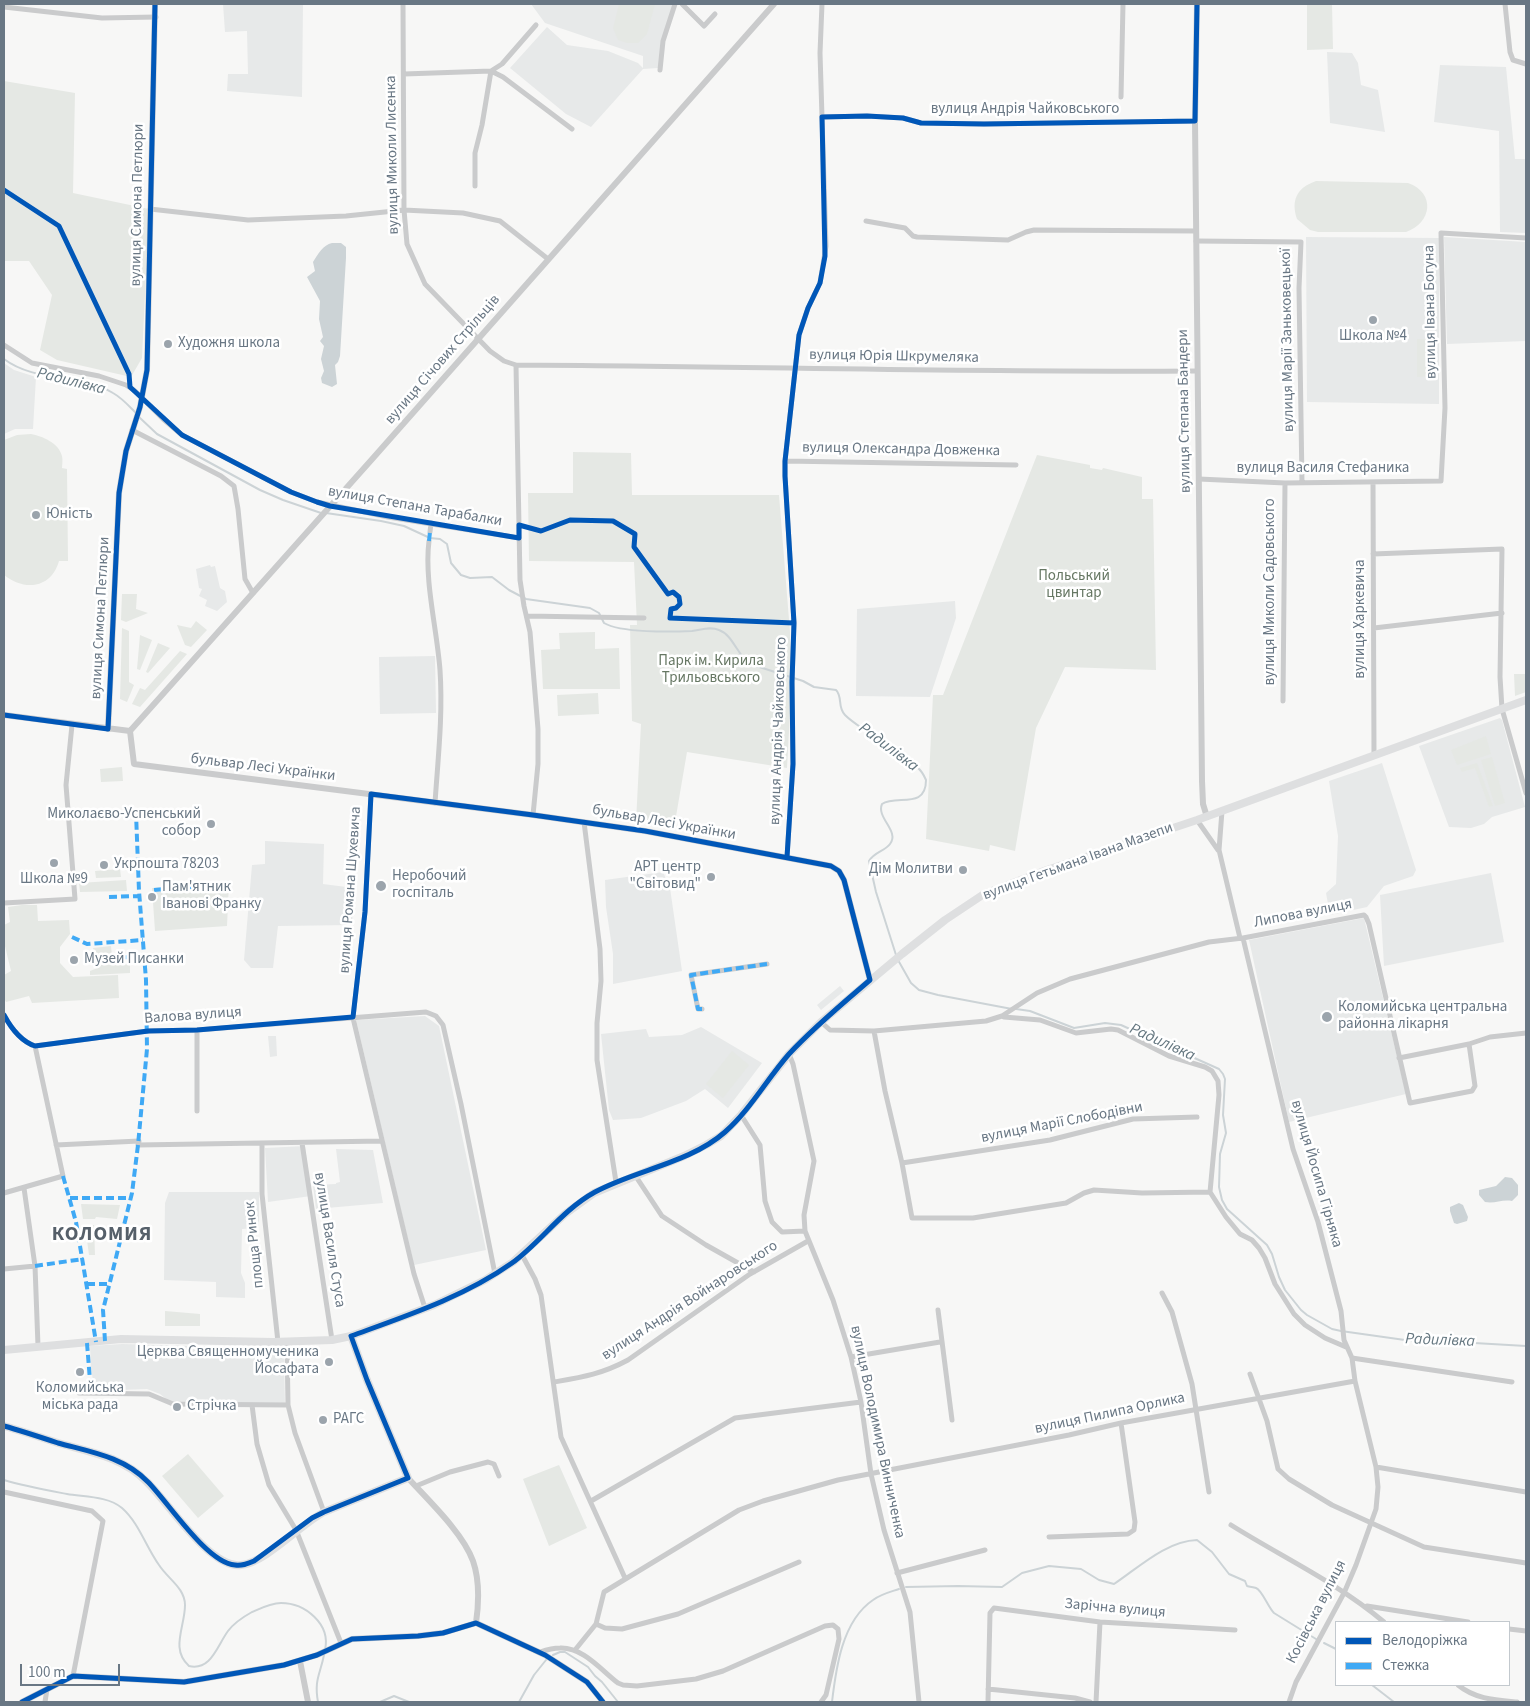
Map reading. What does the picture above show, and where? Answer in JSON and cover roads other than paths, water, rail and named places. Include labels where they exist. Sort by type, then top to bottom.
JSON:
[{"type":"main road","name":"вулиця Гетьмана Івана Мазепи","points":[[4,1350],[129,1339],[278,1342],[332,1340],[351,1336],[425,1308],[495,1274],[522,1255],[576,1205],[594,1192],[706,1145],[724,1133],[741,1115],[789,1054],[821,1022],[945,920],[984,894],[1047,870],[1222,812],[1526,700]]},
{"type":"main road","points":[[4,1426],[108,1457],[132,1468],[149,1483],[184,1525],[218,1559],[233,1565],[243,1565],[254,1561],[324,1512],[408,1478],[367,1380],[351,1336]]},
{"type":"street","name":"вулиця Симона Петлюри","points":[[108,729],[119,492],[126,452],[140,407],[148,364],[155,4]]},
{"type":"street","name":"вулиця Миколи Лисенка","points":[[403,4],[404,210],[407,244],[425,284],[478,340]]},
{"type":"street","points":[[660,70],[663,41],[675,4]]},
{"type":"street","points":[[682,4],[704,26],[715,14]]},
{"type":"street","name":"вулиця Січових Стрільців","points":[[130,731],[774,4]]},
{"type":"street","name":"вулиця Андрія Чайковського","points":[[787,857],[793,764],[792,674],[794,623],[785,476],[794,369],[799,335],[808,308],[820,283],[826,256],[820,53],[822,4]]},
{"type":"street","points":[[1121,97],[1123,4]]},
{"type":"street","name":"вулиця Степана Бандери","points":[[1197,4],[1195,121],[1198,479],[1202,781],[1203,804],[1207,817]]},
{"type":"street","points":[[1505,4],[1510,52],[1513,60],[1526,64]]},
{"type":"street","points":[[4,6],[102,18],[156,17]]},
{"type":"street","points":[[404,74],[490,71],[502,64],[536,25]]},
{"type":"street","points":[[490,71],[503,78],[572,129]]},
{"type":"street","points":[[475,186],[475,153],[482,125],[490,71]]},
{"type":"street","name":"вулиця Андрія Чайковського","points":[[822,117],[894,117],[920,123],[984,124],[1195,121]]},
{"type":"street","points":[[150,209],[248,220],[346,216],[404,210],[463,213],[500,221],[548,259]]},
{"type":"street","points":[[866,221],[905,228],[913,236],[917,237],[950,239],[1008,240],[1034,230],[1196,231]]},
{"type":"street","name":"вулиця Івана Богуна","points":[[1442,476],[1445,408],[1441,233],[1526,238]]},
{"type":"street","name":"вулиця Марії Заньковецької","points":[[1196,242],[1301,242],[1299,288],[1302,483]]},
{"type":"street","name":"вулиця Юрія Шкрумеляка","points":[[478,340],[504,362],[516,365],[1112,372],[1198,371]]},
{"type":"street","name":"вулиця Степана Тарабалки","points":[[4,345],[32,364],[58,367],[113,380],[130,387],[182,435],[291,492],[329,508],[519,538]]},
{"type":"street","points":[[516,365],[519,538],[522,594],[530,632],[538,729],[538,764],[533,815]]},
{"type":"street","points":[[132,430],[221,476],[234,486],[245,579],[253,593]]},
{"type":"street","name":"вулиця Олександра Довженка","points":[[786,460],[1016,465]]},
{"type":"street","name":"вулиця Василя Стефаника","points":[[1198,479],[1302,483],[1441,481],[1442,476]]},
{"type":"street","name":"вулиця Харкевича","points":[[1373,482],[1374,756]]},
{"type":"street","name":"вулиця Миколи Садовського","points":[[1283,701],[1285,483]]},
{"type":"street","points":[[430,523],[430,532]]},
{"type":"street","points":[[429,541],[428,564],[439,663],[441,728],[435,803]]},
{"type":"street","points":[[1373,554],[1502,549],[1500,677],[1502,709],[1526,793]]},
{"type":"street","points":[[1374,628],[1502,613]]},
{"type":"street","points":[[527,616],[644,618]]},
{"type":"street","points":[[4,715],[130,731]]},
{"type":"street","points":[[4,903],[74,899],[66,785],[72,725]]},
{"type":"street","name":"бульвар Лесі Українки","points":[[130,731],[134,764],[584,822],[831,866],[841,874],[870,980]]},
{"type":"street","name":"вулиця Романа Шухевича","points":[[371,794],[365,912],[353,1017],[414,1274],[425,1308]]},
{"type":"street","points":[[1218,850],[1222,812]]},
{"type":"street","points":[[1197,820],[1218,850]]},
{"type":"street","points":[[584,822],[601,955],[597,1060],[616,1182]]},
{"type":"street","name":"вулиця Йосипа Гірняка","points":[[1218,850],[1242,938],[1292,1149],[1311,1199],[1322,1237],[1341,1310],[1346,1347],[1352,1358]]},
{"type":"street","name":"Липова вулиця","points":[[1242,938],[1365,916],[1410,1103],[1472,1091],[1475,1086],[1469,1044]]},
{"type":"street","points":[[821,1022],[830,1030],[874,1031],[978,1022],[1002,1016],[1048,988],[1070,979],[1182,948],[1226,939],[1242,938]]},
{"type":"street","points":[[702,1009],[698,1009],[691,975],[767,964]]},
{"type":"street","name":"Валова вулиця","points":[[35,1046],[148,1031],[197,1030],[426,1012],[436,1016],[443,1025],[495,1274]]},
{"type":"street","points":[[4,1015],[16,1034],[27,1043],[35,1046],[63,1176],[4,1193]]},
{"type":"street","points":[[1002,1016],[1040,1020],[1076,1033],[1118,1030],[1170,1056],[1212,1071],[1218,1081],[1219,1094],[1210,1192],[1226,1218],[1240,1234],[1252,1240],[1259,1248],[1275,1284],[1294,1314],[1305,1325],[1325,1338],[1346,1347]]},
{"type":"street","points":[[196,1110],[197,1030]]},
{"type":"street","points":[[874,1031],[912,1218],[973,1218],[1066,1203],[1094,1190],[1142,1193],[1210,1192]]},
{"type":"street","points":[[1399,1058],[1469,1044],[1490,1037],[1526,1033]]},
{"type":"street","name":"вулиця Володимира Винниченка","points":[[789,1054],[794,1064],[814,1161],[804,1215],[805,1231],[833,1300],[851,1357],[861,1402],[871,1474],[884,1530],[910,1612],[918,1702]]},
{"type":"street","points":[[741,1115],[760,1145],[765,1201],[772,1222],[782,1232],[805,1231]]},
{"type":"street","name":"вулиця Марії Слободівни","points":[[902,1163],[1050,1140],[1133,1119],[1197,1117]]},
{"type":"street","points":[[56,1145],[382,1142]]},
{"type":"street","name":"вулиця Василя Стуса","points":[[302,1143],[332,1340]]},
{"type":"street","name":"площа Ринок","points":[[262,1144],[262,1194],[278,1342]]},
{"type":"street","points":[[635,1175],[662,1216],[713,1249],[754,1272]]},
{"type":"street","points":[[24,1188],[35,1266],[38,1346]]},
{"type":"street","name":"вулиця Андрія Войнаровського","points":[[554,1382],[590,1376],[610,1370],[628,1360],[754,1272],[808,1241]]},
{"type":"street","points":[[522,1255],[541,1295],[561,1437],[625,1578]]},
{"type":"street","points":[[4,1269],[35,1266]]},
{"type":"street","points":[[1162,1293],[1168,1302],[1175,1320],[1192,1384],[1209,1492]]},
{"type":"street","points":[[938,1310],[940,1342],[952,1420]]},
{"type":"street","points":[[287,1342],[288,1405],[295,1433],[324,1512]]},
{"type":"street","points":[[851,1357],[940,1342]]},
{"type":"street","points":[[1352,1358],[1512,1382]]},
{"type":"street","name":"Косівська вулиця","points":[[1289,1702],[1300,1673],[1344,1593],[1356,1565],[1377,1503],[1376,1467],[1355,1381],[1352,1358]]},
{"type":"street","points":[[1250,1374],[1267,1421],[1279,1471],[1289,1479],[1332,1505],[1430,1549],[1526,1564]]},
{"type":"street","name":"вулиця Пилипа Орлика","points":[[596,1624],[604,1592],[739,1510],[763,1501],[838,1480],[1121,1423],[1355,1381]]},
{"type":"street","points":[[79,1393],[149,1394],[173,1404],[288,1405]]},
{"type":"street","points":[[591,1501],[735,1418],[861,1402]]},
{"type":"street","points":[[252,1405],[257,1444],[269,1485],[296,1530],[341,1643]]},
{"type":"street","points":[[1049,1537],[1132,1533],[1134,1530],[1135,1522],[1121,1423]]},
{"type":"street","points":[[416,1486],[450,1472],[488,1462],[494,1464],[499,1476]]},
{"type":"street","points":[[1376,1467],[1526,1492]]},
{"type":"street","points":[[408,1478],[455,1531],[469,1551],[478,1581],[476,1623]]},
{"type":"street","points":[[4,1492],[92,1511],[103,1521],[73,1676]]},
{"type":"street","points":[[1231,1525],[1344,1593],[1383,1621]]},
{"type":"street","points":[[897,1573],[985,1550]]},
{"type":"street","points":[[575,1650],[596,1624],[605,1628],[617,1629],[670,1616],[799,1562]]},
{"type":"street","points":[[1364,1606],[1462,1621]]},
{"type":"street","name":"Зарічна вулиця","points":[[988,1689],[990,1613],[994,1608],[1100,1622],[1235,1630]]},
{"type":"street","points":[[1096,1702],[1100,1622]]},
{"type":"street","points":[[22,1702],[73,1676],[184,1682],[284,1665],[317,1655],[352,1639],[443,1634],[476,1623],[540,1652],[587,1682],[603,1702]]},
{"type":"street","points":[[540,1652],[560,1648],[575,1650],[618,1683],[637,1686],[690,1680],[715,1673],[825,1626],[833,1625],[838,1629],[839,1639],[826,1695],[821,1702]]},
{"type":"street","points":[[1510,1628],[1526,1631]]},
{"type":"street","points":[[300,1660],[308,1702]]},
{"type":"street","points":[[1459,1686],[1480,1698],[1517,1702]]},
{"type":"street","points":[[45,1702],[47,1689]]},
{"type":"street","points":[[988,1702],[988,1689],[1074,1698],[1090,1702]]},
{"type":"waterway","name":"Радилівка","points":[[4,359],[16,367],[30,372],[100,387],[119,397],[136,413]]},
{"type":"waterway","name":"Радилівка","points":[[139,417],[157,434],[260,490],[321,513]]},
{"type":"waterway","name":"Радилівка","points":[[326,513],[404,526],[430,538],[440,539],[447,544],[451,563],[461,575],[470,578],[492,577],[509,590],[526,599],[590,608],[599,613],[604,623],[622,629],[672,632],[709,628],[719,630],[728,636],[750,664],[803,681],[814,687],[836,690],[841,709],[845,715],[873,736],[890,753],[916,766],[926,780],[925,789],[916,798],[888,801],[882,804],[882,814],[890,829],[892,839],[888,846],[869,861],[876,892],[896,955]]},
{"type":"waterway","name":"Радилівка","points":[[898,960],[911,983],[919,990],[1012,1009]]},
{"type":"waterway","name":"Радилівка","points":[[1016,1009],[1030,1011],[1074,1028],[1105,1023],[1121,1025],[1219,1069],[1225,1079],[1223,1115],[1226,1133],[1220,1154],[1219,1187],[1222,1200],[1227,1209],[1267,1245],[1285,1290],[1307,1315],[1332,1329],[1341,1331],[1412,1341],[1448,1339],[1457,1342],[1526,1346]]},
{"type":"waterway","points":[[4,1480],[51,1491],[103,1499],[116,1504],[128,1514],[154,1558],[182,1594],[185,1605],[179,1645],[183,1659],[189,1666],[197,1667],[208,1661],[228,1631],[242,1618],[262,1607],[277,1603],[299,1607],[314,1617],[324,1632],[325,1650]]},
{"type":"waterway","points":[[906,1587],[1002,1587],[1022,1573],[1049,1566],[1081,1569],[1099,1580],[1114,1584],[1163,1550],[1174,1545],[1197,1540],[1212,1552],[1229,1574],[1245,1581],[1247,1586],[1258,1589],[1274,1613],[1316,1639]]},
{"type":"waterway","points":[[832,1702],[842,1646],[854,1620],[873,1600],[899,1589]]},
{"type":"waterway","points":[[1324,1643],[1335,1648]]},
{"type":"waterway","points":[[553,1655],[565,1652],[588,1667],[618,1702]]},
{"type":"waterway","points":[[318,1702],[317,1683],[324,1655]]},
{"type":"waterway","points":[[519,1702],[534,1675],[546,1660]]},
{"type":"waterway","points":[[1373,1686],[1394,1702]]},
{"type":"waterway","points":[[380,1702],[394,1696],[409,1702]]},
{"type":"place","name":"Школа №4","points":[[1373,320]]},
{"type":"place","name":"Художня школа","points":[[168,344]]},
{"type":"place","name":"Юність","points":[[36,515]]},
{"type":"place","name":"Миколаєво-Успенський собор","points":[[211,824]]},
{"type":"place","name":"Школа №9","points":[[54,863]]},
{"type":"place","name":"Укрпошта 78203","points":[[104,865]]},
{"type":"place","name":"Дім Молитви","points":[[963,870]]},
{"type":"place","name":"АРТ центр \"Світовид\"","points":[[711,877]]},
{"type":"place","name":"Неробочий госпіталь","points":[[381,886]]},
{"type":"place","name":"Пам'ятник Іванові Франку","points":[[152,897]]},
{"type":"place","name":"Музей Писанки","points":[[74,960]]},
{"type":"place","name":"Коломийська центральна районна лікарня","points":[[1327,1017]]},
{"type":"place","name":"Церква Священномученика Йосафата","points":[[329,1362]]},
{"type":"place","name":"Коломийська міська рада","points":[[80,1372]]},
{"type":"place","name":"Стрічка","points":[[177,1407]]},
{"type":"place","name":"РАГС","points":[[323,1420]]},
{"type":"district","name":"КОЛОМИЯ","points":[[102,1236]]},
{"type":"park label","name":"Польський цвинтар","points":[[1074,586]]},
{"type":"park label","name":"Парк ім. Кирила Трильовського","points":[[711,670]]}]
